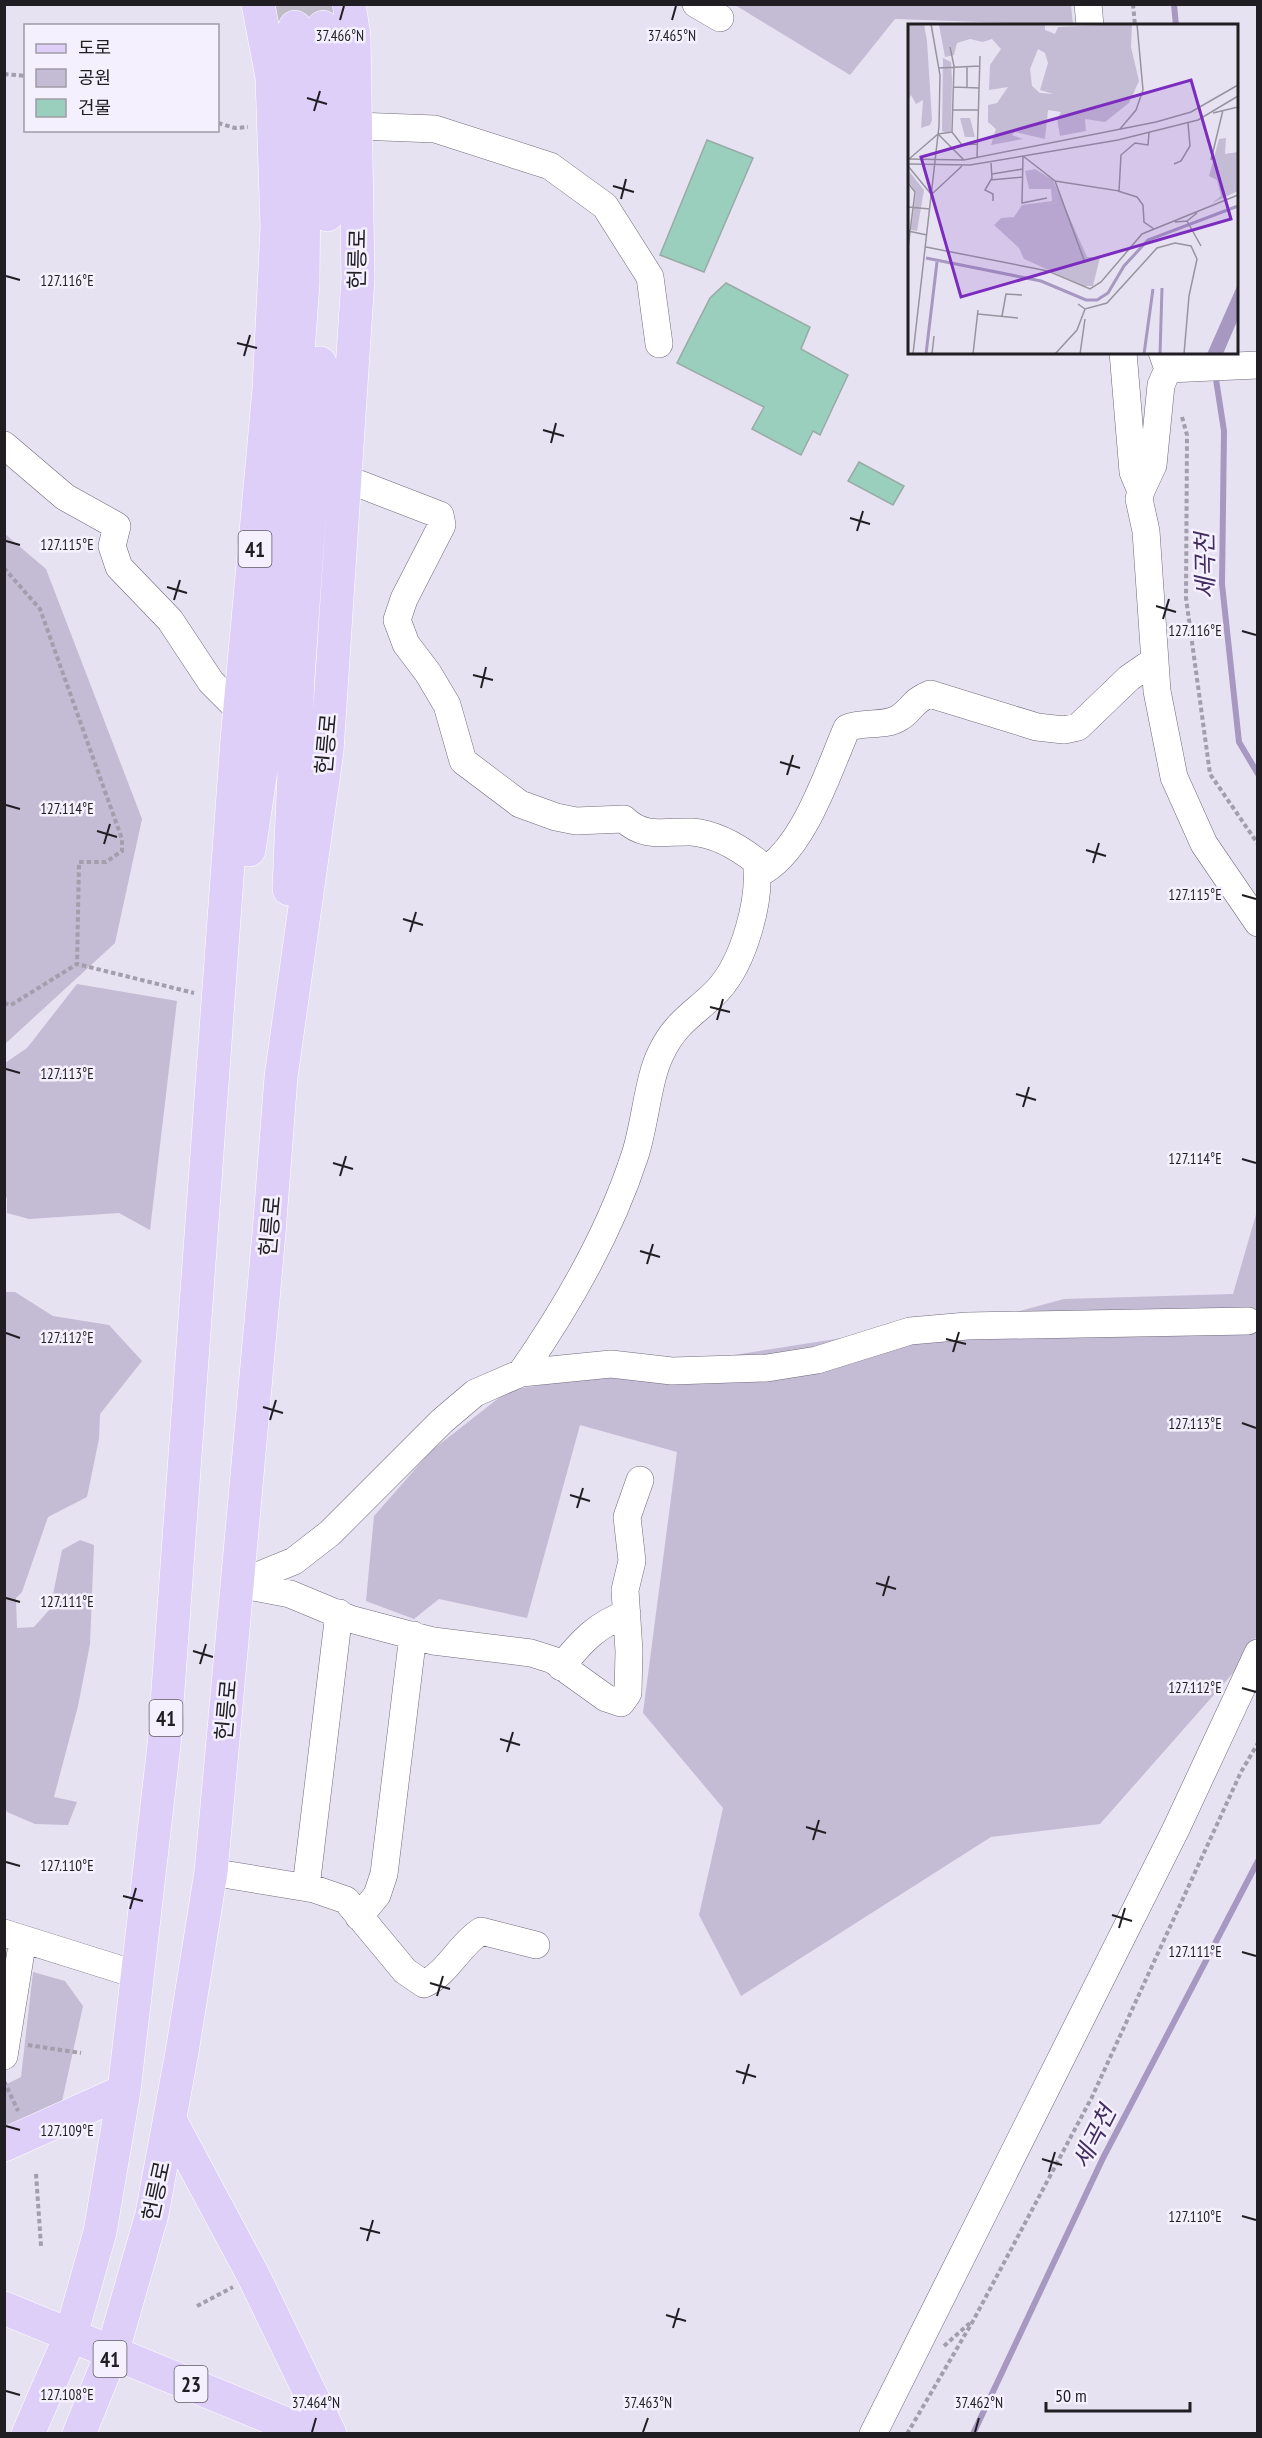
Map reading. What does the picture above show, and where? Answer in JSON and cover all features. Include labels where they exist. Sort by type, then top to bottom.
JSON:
[{"type":"main road","name":"41","points":[[28,2433],[71,2335],[100,2232],[124,2091],[164,1745],[240,711],[269,389],[276,226],[272,77],[258,4]]},
{"type":"main road","name":"헌릉로","points":[[79,2433],[113,2350],[152,2214],[211,1872],[281,1077],[327,751],[358,278],[357,126],[354,36],[349,4]]},
{"type":"main road","points":[[213,1095],[275,672],[303,284],[309,27],[328,161],[326,283],[298,678],[281,1077]]},
{"type":"main road","points":[[4,2145],[124,2091]]},
{"type":"main road","points":[[170,2120],[253,2275],[330,2433]]},
{"type":"main road","name":"23","points":[[4,2308],[113,2350],[311,2433]]},
{"type":"street","points":[[696,4],[720,18]]},
{"type":"street","points":[[1088,4],[1090,24]]},
{"type":"street","points":[[357,126],[435,129],[550,166],[605,206],[650,277],[659,344]]},
{"type":"street","points":[[1123,354],[1133,472],[1141,491]]},
{"type":"street","points":[[1247,366],[1169,364],[1161,385],[1152,465],[1139,499],[1146,531],[1157,691],[1174,777],[1188,813],[1204,843],[1257,923]]},
{"type":"street","points":[[4,445],[65,497],[117,526],[112,546],[119,567],[170,620],[211,682],[240,711]]},
{"type":"street","points":[[344,478],[440,515],[442,525],[404,599],[397,620],[406,644],[428,673],[447,705],[463,761],[520,804],[547,814],[576,821],[624,819],[634,828],[645,833],[694,832],[739,847],[756,861],[758,874],[755,903],[745,940],[731,972],[718,990],[689,1014],[670,1036],[659,1056],[645,1123],[624,1186],[562,1309],[521,1373]]},
{"type":"street","points":[[758,874],[769,869],[793,841],[810,811],[847,728],[858,723],[890,722],[900,718],[916,700],[930,694],[1037,727],[1064,730],[1078,727],[1129,678],[1155,660]]},
{"type":"street","points":[[238,1584],[294,1561],[330,1533],[442,1421],[475,1394],[521,1373],[611,1364],[672,1371],[767,1368],[817,1360],[910,1331],[967,1326],[1248,1321]]},
{"type":"street","points":[[238,1584],[290,1594],[350,1619],[433,1641],[531,1653],[553,1660],[606,1698],[621,1703],[628,1693],[625,1590],[632,1561],[627,1517],[640,1480]]},
{"type":"street","points":[[306,1887],[339,1613]]},
{"type":"street","points":[[561,1667],[580,1642],[608,1620],[627,1614]]},
{"type":"street","points":[[359,1917],[377,1896],[384,1874],[413,1635]]},
{"type":"street","points":[[873,2433],[1166,1849],[1257,1653]]},
{"type":"street","points":[[211,1872],[306,1887],[346,1900],[405,1971],[424,1984],[435,1979],[469,1939],[481,1931],[536,1945]]},
{"type":"street","points":[[6,2049],[14,1936],[138,1976]]},
{"type":"path","points":[[1133,4],[1135,24]]},
{"type":"path","points":[[4,74],[24,76]]},
{"type":"path","points":[[219,123],[235,128],[273,126]]},
{"type":"path","points":[[1181,413],[1187,435],[1186,598],[1210,774],[1257,844]]},
{"type":"path","points":[[4,568],[40,609],[122,839],[122,851],[106,862],[79,862],[77,964]]},
{"type":"path","points":[[4,1005],[11,1005],[77,964],[218,998]]},
{"type":"path","points":[[907,2433],[973,2321],[1092,2097],[1241,1772],[1257,1743]]},
{"type":"path","points":[[6,2049],[81,2053]]},
{"type":"path","points":[[4,2081],[19,2112]]},
{"type":"path","points":[[36,2174],[41,2246]]},
{"type":"path","points":[[197,2306],[240,2284]]},
{"type":"green space","points":[[735,5],[1071,5],[1073,24],[895,19],[850,75]]},
{"type":"green space","points":[[5,534],[46,569],[142,819],[115,943],[5,1044]]},
{"type":"green space","points":[[77,984],[177,1001],[150,1230],[119,1213],[29,1219],[7,1213],[7,1198],[4,1195],[5,1063],[27,1048]]},
{"type":"green space","points":[[1257,1211],[1257,1636],[1234,1672],[1100,1824],[991,1837],[741,1996],[699,1915],[723,1808],[643,1713],[677,1452],[580,1425],[527,1618],[439,1599],[414,1619],[366,1601],[374,1516],[431,1451],[509,1390],[855,1336],[997,1317],[1064,1299],[1233,1294]]},
{"type":"green space","points":[[4,1292],[15,1292],[53,1316],[109,1325],[142,1361],[100,1414],[99,1439],[87,1497],[48,1517],[22,1592],[16,1598],[17,1628],[34,1627],[50,1609],[62,1550],[80,1540],[94,1545],[90,1644],[78,1706],[54,1797],[77,1802],[68,1825],[35,1824],[7,1812],[5,1807]]},
{"type":"green space","points":[[33,1972],[65,1981],[83,2006],[61,2106],[5,2134],[5,2085],[21,2077]]},
{"type":"building","points":[[707,140],[753,158],[704,272],[660,255]]},
{"type":"building","points":[[726,283],[810,327],[801,349],[848,375],[820,435],[813,431],[801,455],[752,429],[764,407],[677,363],[710,298]]},
{"type":"building","points":[[859,462],[904,486],[893,505],[848,481]]},
{"type":"waterway","name":"세곡천","points":[[1174,4],[1176,24]]},
{"type":"waterway","name":"세곡천","points":[[1215,373],[1224,431],[1222,584],[1239,742],[1258,774]]},
{"type":"waterway","name":"세곡천","points":[[973,2434],[1103,2158],[1258,1861]]},
{"type":"tunnel","points":[[291,4],[295,27]]},
{"type":"tunnel","points":[[320,4],[323,27]]}]
